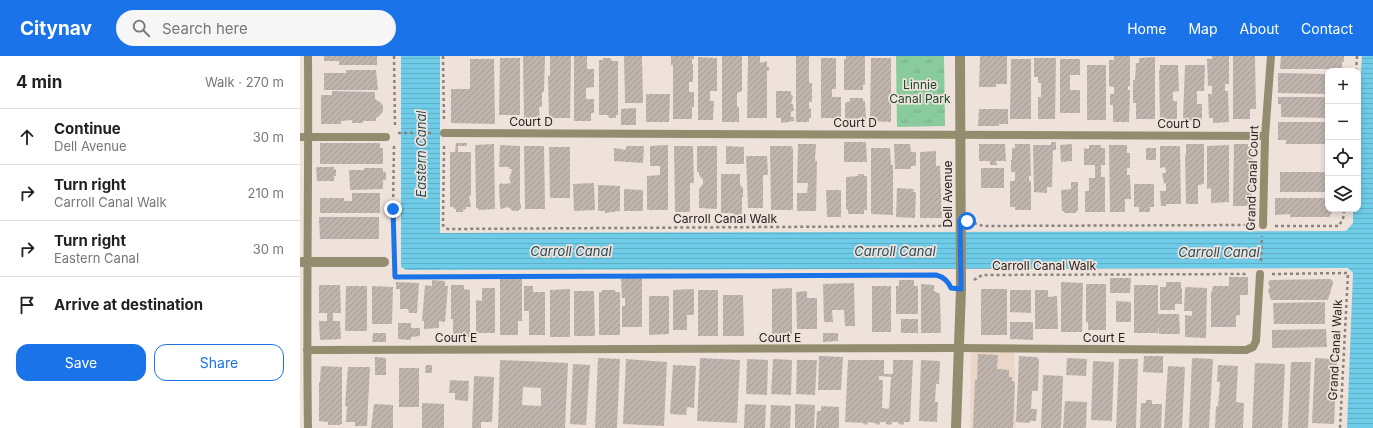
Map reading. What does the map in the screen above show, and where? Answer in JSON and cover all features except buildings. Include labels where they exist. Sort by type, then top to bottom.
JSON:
[{"type":"street","name":"Dell Avenue","points":[[956,428],[961,289],[960,56]]},
{"type":"street","points":[[304,262],[384,262]]},
{"type":"lane","points":[[308,56],[304,137],[304,262],[308,428]]},
{"type":"lane","name":"Grand Canal Court","points":[[1263,224],[1265,136],[1271,56]]},
{"type":"lane","name":"Court D","points":[[444,133],[1265,136]]},
{"type":"lane","points":[[304,137],[386,137]]},
{"type":"lane","name":"Court E","points":[[307,350],[958,348],[1246,350],[1253,347],[1256,341],[1260,274]]},
{"type":"path","points":[[394,56],[395,133],[444,133]]},
{"type":"path","points":[[1356,68],[1357,56]]},
{"type":"path","points":[[394,254],[393,209],[395,140]]},
{"type":"path","points":[[960,222],[983,226],[1263,224],[1275,226],[1339,226],[1344,216],[1344,212]]},
{"type":"path","name":"Carroll Canal Walk","points":[[445,228],[940,226],[950,220],[960,222]]},
{"type":"path","name":"Grand Canal Court","points":[[1260,274],[1263,224]]},
{"type":"path","points":[[394,266],[395,277],[936,275],[942,277],[948,282],[951,288],[961,289]]},
{"type":"path","name":"Carroll Canal Walk","points":[[961,289],[970,289],[974,280],[982,275],[1348,273]]},
{"type":"path","name":"Grand Canal Walk","points":[[1340,428],[1348,273]]},
{"type":"shaded area","points":[[971,344],[1014,344],[1016,428],[970,428]]},
{"type":"green space","name":"Linnie Canal Park","points":[[896,56],[944,56],[945,126],[897,127]]},
{"type":"water","points":[[401,56],[440,56],[440,233],[1346,231],[1353,223],[1353,212],[1361,212],[1362,56],[1373,56],[1373,428],[1347,428],[1353,273],[1348,268],[406,270],[401,267]]},
{"type":"route","points":[[393,209],[395,277],[936,275],[942,277],[948,282],[951,288],[961,289],[960,220],[967,221]]},
{"type":"water label","name":"Eastern Canal","points":[[421,154]]},
{"type":"water label","name":"Carroll Canal","points":[[571,251]]},
{"type":"water label","name":"Carroll Canal","points":[[895,251]]},
{"type":"water label","name":"Carroll Canal","points":[[1219,252]]}]
